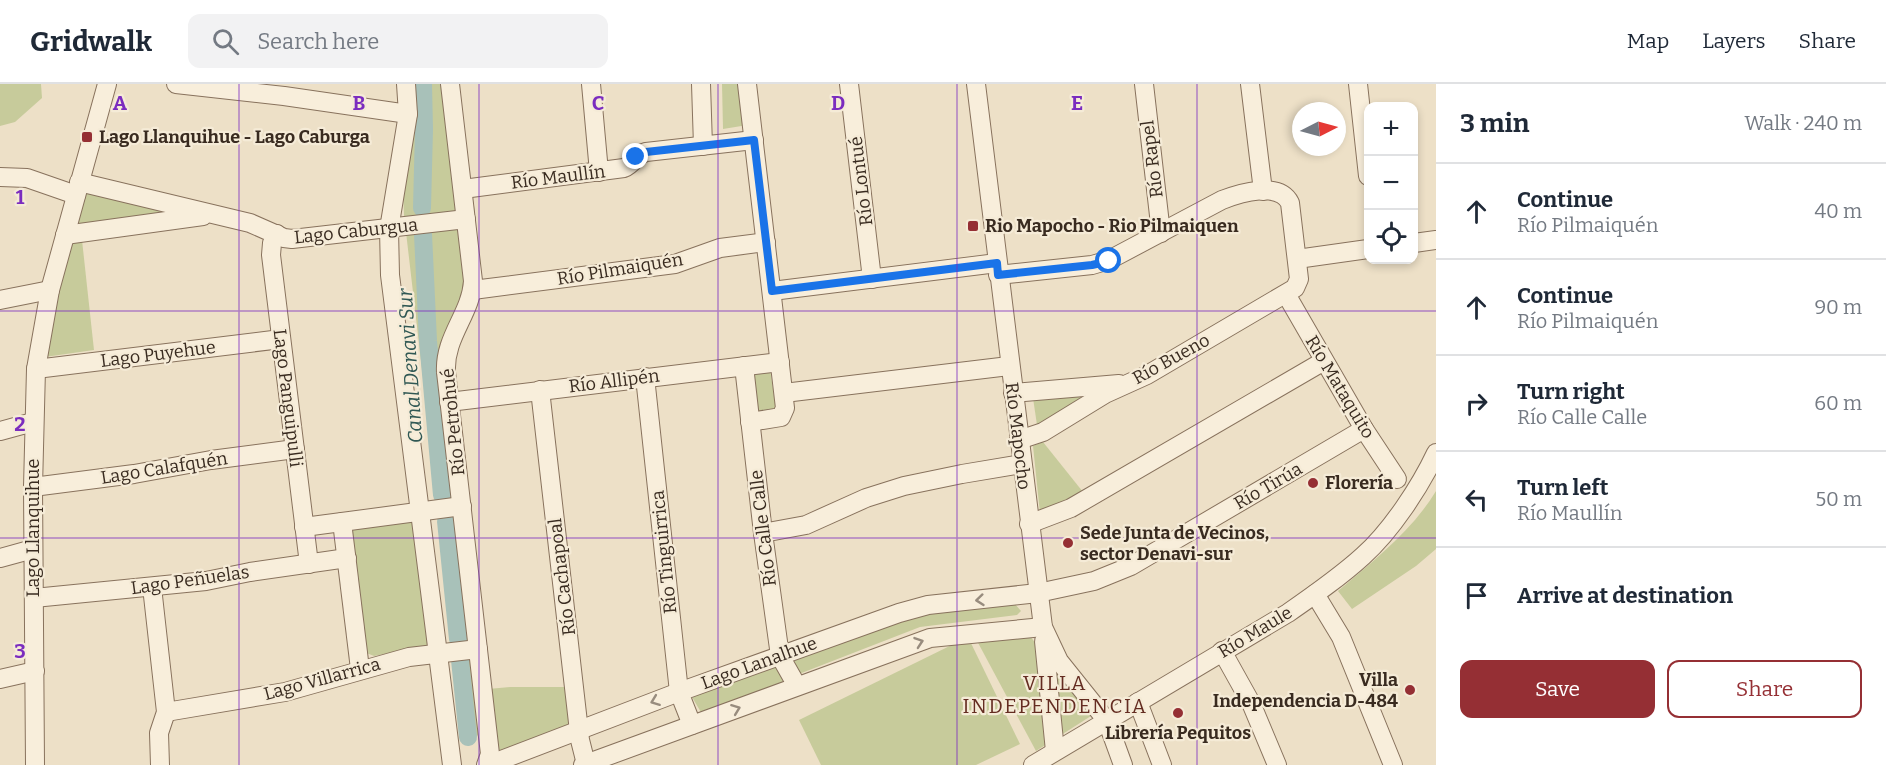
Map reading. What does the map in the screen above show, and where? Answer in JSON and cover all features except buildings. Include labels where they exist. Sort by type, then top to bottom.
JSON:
[{"type":"street","name":"Lago Llanquihue","points":[[35,765],[33,422],[36,369],[50,290],[107,84]]},
{"type":"street","points":[[176,84],[284,96],[408,114]]},
{"type":"street","points":[[406,84],[408,114],[389,229],[390,275],[452,765]]},
{"type":"street","name":"Río Petrohué","points":[[450,84],[473,272],[473,290],[448,346],[446,363],[490,754],[487,765]]},
{"type":"street","points":[[591,84],[600,172]]},
{"type":"street","points":[[701,84],[703,146]]},
{"type":"street","points":[[747,84],[785,408],[783,415],[777,418],[750,422]]},
{"type":"street","name":"Río Lontué","points":[[849,84],[872,279]]},
{"type":"street","name":"Río Mapocho","points":[[976,84],[1043,627],[1059,661],[1107,721],[1123,765]]},
{"type":"street","name":"Río Rapel","points":[[1144,84],[1161,233]]},
{"type":"street","points":[[1250,84],[1263,191]]},
{"type":"street","points":[[1358,84],[1366,156]]},
{"type":"street","name":"Río Maullín","points":[[463,189],[600,172],[630,166],[639,153],[754,140]]},
{"type":"street","name":"Lago Caburgua","points":[[0,177],[27,178],[213,214],[259,226],[285,238],[299,239],[466,219]]},
{"type":"street","points":[[772,291],[872,279],[1101,263],[1118,257],[1222,200],[1241,194],[1279,191],[1288,199],[1299,279],[1298,284],[1286,294]]},
{"type":"street","name":"Lago Caburgua","points":[[65,235],[213,214]]},
{"type":"street","name":"Lago Panguipulli","points":[[277,234],[272,243],[271,255],[309,564]]},
{"type":"street","points":[[1418,242],[1436,240]]},
{"type":"street","name":"Río Pilmaiquén","points":[[473,290],[675,264],[720,248],[766,242]]},
{"type":"street","points":[[1297,259],[1364,250]]},
{"type":"street","points":[[0,300],[50,290]]},
{"type":"street","name":"Río Mataquito","points":[[1286,294],[1364,429],[1397,479]]},
{"type":"street","name":"Río Bueno","points":[[1019,440],[1043,432],[1105,394],[1131,382],[1286,294]]},
{"type":"street","name":"Lago Puyehue","points":[[36,369],[281,339]]},
{"type":"street","name":"Río Allipén","points":[[449,402],[780,362]]},
{"type":"street","points":[[1029,524],[1071,508],[1324,362]]},
{"type":"street","name":"Río Calle Calle","points":[[744,366],[780,656],[797,686]]},
{"type":"street","points":[[784,393],[1010,366]]},
{"type":"street","name":"Río Tinguirrica","points":[[645,377],[679,692],[692,725]]},
{"type":"street","points":[[1013,393],[1131,382]]},
{"type":"street","name":"Río Cachapoal","points":[[540,390],[584,764]]},
{"type":"street","points":[[0,431],[33,422]]},
{"type":"street","name":"Río Tirúa","points":[[1038,593],[1094,581],[1119,572],[1364,429]]},
{"type":"street","name":"Lago Calafquén","points":[[33,487],[295,449]]},
{"type":"street","name":"Río Maule","points":[[1032,765],[1315,594],[1364,555],[1397,516],[1436,456]]},
{"type":"street","points":[[763,533],[806,525],[866,498],[904,486],[1022,464]]},
{"type":"street","points":[[304,527],[462,506]]},
{"type":"street","points":[[342,522],[360,669]]},
{"type":"street","points":[[0,558],[33,549]]},
{"type":"street","name":"Lago Peñuelas","points":[[34,598],[218,580],[250,572],[347,558]]},
{"type":"street","points":[[152,587],[166,712],[159,733],[160,765]]},
{"type":"street","name":"Lago Lanalhue","points":[[487,765],[679,692],[917,607],[1038,593]]},
{"type":"street","points":[[1315,594],[1341,637],[1393,765]]},
{"type":"street","points":[[1043,627],[1055,752]]},
{"type":"street","name":"Lago Lanalhue","points":[[584,764],[930,638],[1043,627]]},
{"type":"street","name":"Lago Villarrica","points":[[166,712],[285,692],[409,657],[478,649]]},
{"type":"street","points":[[1222,651],[1251,703],[1277,765]]},
{"type":"street","points":[[0,679],[35,671]]},
{"type":"street","points":[[1138,702],[1162,765]]},
{"type":"green space","points":[[0,84],[41,84],[42,98],[15,122],[0,126]]},
{"type":"green space","points":[[420,84],[454,84],[475,212],[472,267],[438,353],[490,733],[465,738],[404,215],[403,189],[421,94]]},
{"type":"green space","points":[[722,84],[755,84],[760,123],[723,129]]},
{"type":"green space","points":[[84,191],[185,212],[75,229]]},
{"type":"green space","points":[[72,240],[82,240],[94,350],[45,357],[57,289]]},
{"type":"green space","points":[[770,369],[776,409],[756,412],[750,372]]},
{"type":"green space","points":[[1090,394],[1037,425],[1033,398]]},
{"type":"green space","points":[[1043,442],[1083,492],[1040,513],[1033,446]]},
{"type":"green space","points":[[1436,491],[1436,549],[1416,566],[1352,609],[1338,591],[1404,532]]},
{"type":"green space","points":[[409,516],[418,522],[431,639],[426,646],[374,656],[364,652],[349,534],[356,525]]},
{"type":"green space","points":[[1015,604],[1021,611],[1017,615],[920,627],[702,714],[692,697],[924,612]]},
{"type":"green space","points":[[1030,636],[1091,716],[1036,751],[976,639]]},
{"type":"green space","points":[[968,637],[1020,744],[976,765],[821,765],[799,720]]},
{"type":"green space","points":[[565,687],[575,719],[574,725],[499,755],[488,689]]},
{"type":"waterway","name":"Canal Denavi Sur","points":[[422,208],[423,84]]},
{"type":"waterway","name":"Canal Denavi Sur","points":[[423,234],[428,341],[442,495]]},
{"type":"waterway","name":"Canal Denavi Sur","points":[[446,521],[458,639]]},
{"type":"waterway","name":"Canal Denavi Sur","points":[[460,660],[468,737]]},
{"type":"place","name":"Lago Llanquihue - Lago Caburga","points":[[87,137]]},
{"type":"place","name":"Rio Mapocho - Rio Pilmaiquen","points":[[973,226]]},
{"type":"place","name":"Florería","points":[[1313,483]]},
{"type":"place","name":"Sede Junta de Vecinos, sector Denavi-sur","points":[[1068,543]]},
{"type":"place","name":"Villa Independencia D-484","points":[[1410,690]]},
{"type":"place","name":"Librería Pequitos","points":[[1178,713]]},
{"type":"district","name":"VILLA INDEPENDENCIA","points":[[1055,694]]},
{"type":"route","points":[[636,157],[639,153],[754,140],[772,291],[997,263],[998,275],[1092,265],[1109,261]]}]
